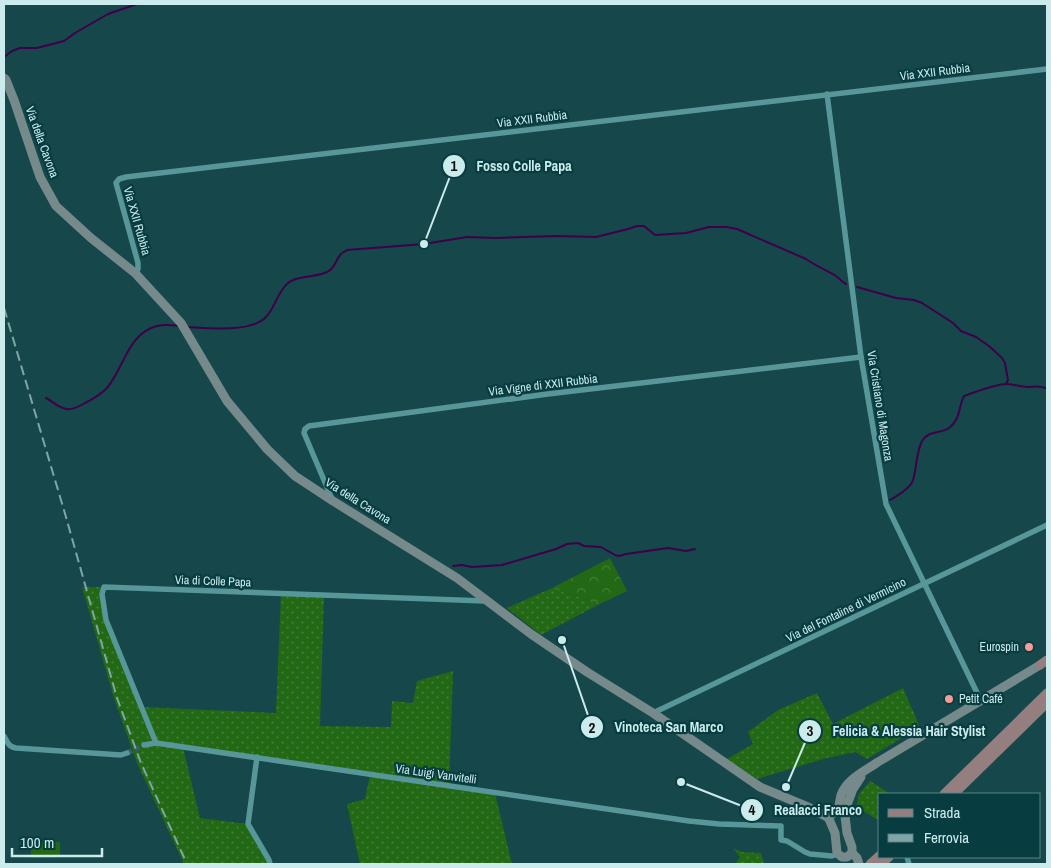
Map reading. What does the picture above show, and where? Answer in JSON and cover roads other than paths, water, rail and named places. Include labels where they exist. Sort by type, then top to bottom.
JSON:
[{"type":"main road","name":"Via della Cavona","points":[[4,78],[14,100],[40,177],[56,206],[76,226],[135,273],[183,326],[227,401],[268,449],[295,476],[457,578],[531,634],[653,713],[760,787],[829,818]]},
{"type":"main road","points":[[843,852],[852,846],[847,833],[845,816],[841,812],[842,794],[845,787],[878,762],[1045,662]]},
{"type":"main road","points":[[945,793],[1047,694]]},
{"type":"main road","points":[[955,793],[1047,704]]},
{"type":"main road","points":[[841,812],[831,814],[830,822],[843,852],[857,858],[857,864]]},
{"type":"street","name":"Via XXII Rubbia","points":[[135,273],[138,263],[116,183],[119,179],[126,177],[1047,69]]},
{"type":"street","name":"Via Cristiano di Magonza","points":[[827,94],[861,357],[886,504],[980,701]]},
{"type":"street","name":"Via Vigne di XXII Rubbia","points":[[332,501],[304,433],[305,429],[309,426],[548,394],[861,357]]},
{"type":"street","name":"Via del Fontaline di Vermicino","points":[[653,713],[1047,525]]},
{"type":"street","name":"Via di Colle Papa","points":[[156,743],[106,620],[102,594],[104,587],[487,601]]},
{"type":"street","points":[[4,736],[8,744],[16,748],[121,755],[127,752]]},
{"type":"street","name":"Via Luigi Vanvitelli","points":[[144,745],[156,743],[257,757],[689,821],[781,826],[781,840],[805,852],[823,855]]},
{"type":"street","points":[[257,757],[248,824],[270,864]]},
{"type":"street","points":[[823,855],[829,851],[843,852]]},
{"type":"street","points":[[823,855],[832,856],[843,852]]},
{"type":"waterway","points":[[4,57],[20,48],[37,48],[64,41],[108,14],[137,4]]},
{"type":"waterway","points":[[187,327],[229,328],[259,322],[269,313],[287,284],[295,279],[327,272],[332,268],[339,256],[347,250],[424,244],[467,237],[596,237],[637,226],[644,226],[655,235],[686,233],[709,227],[726,227],[737,229],[806,259],[846,284]]},
{"type":"waterway","points":[[857,287],[922,303],[953,323],[961,331],[976,337],[1002,358],[1005,363],[1008,380],[1006,384]]},
{"type":"waterway","points":[[46,398],[64,409],[76,408],[107,388],[139,336],[157,326],[180,326]]},
{"type":"waterway","points":[[890,500],[910,486],[922,441],[928,435],[946,430],[956,421],[964,396],[1002,384],[1047,389]]},
{"type":"waterway","points":[[453,566],[502,565],[567,544],[578,543],[584,546],[601,547],[619,556],[668,548],[686,551],[695,549]]},
{"type":"tunnel","points":[[127,753],[144,745]]},
{"type":"railway","points":[[4,308],[117,698],[141,763],[187,864]]},
{"type":"place","name":"Fosso Colle Papa","points":[[424,244]]},
{"type":"place","name":"Vinoteca San Marco","points":[[562,640]]},
{"type":"place","name":"Eurospin","points":[[1029,647]]},
{"type":"place","name":"Petit Café","points":[[949,699]]},
{"type":"place","name":"Realacci Franco","points":[[681,782]]},
{"type":"place","name":"Felicia & Alessia Hair Stylist","points":[[786,787]]}]
